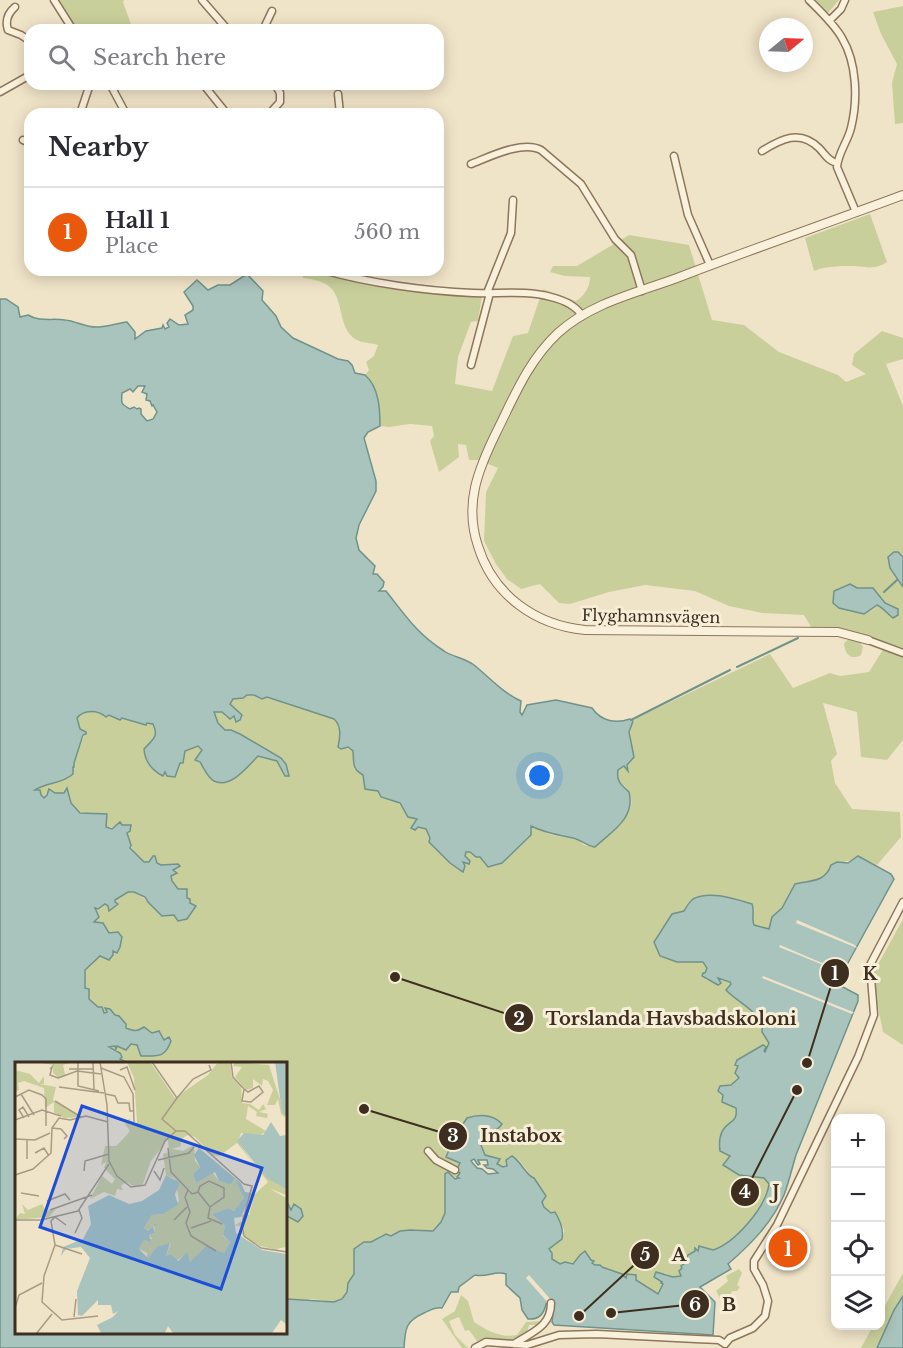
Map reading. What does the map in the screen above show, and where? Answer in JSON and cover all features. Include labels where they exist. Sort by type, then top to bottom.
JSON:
[{"type":"street","points":[[54,0],[69,24]]},
{"type":"street","points":[[202,0],[223,24]]},
{"type":"street","points":[[809,0],[829,21],[848,50],[855,85],[852,124],[837,163],[838,171],[856,212]]},
{"type":"street","points":[[829,21],[841,9],[845,0]]},
{"type":"street","points":[[15,7],[8,15],[6,26],[8,30],[24,36]]},
{"type":"street","points":[[266,24],[272,11]]},
{"type":"street","points":[[0,92],[24,78]]},
{"type":"street","points":[[82,108],[88,90]]},
{"type":"street","points":[[113,90],[123,108]]},
{"type":"street","points":[[208,90],[222,108]]},
{"type":"street","points":[[274,108],[280,102],[278,90]]},
{"type":"street","points":[[338,94],[339,108]]},
{"type":"street","points":[[762,151],[783,138],[800,138],[816,145],[830,160],[837,163]]},
{"type":"street","points":[[471,164],[516,149],[533,147],[541,150],[581,184],[615,238],[632,255],[642,291]]},
{"type":"street","points":[[674,156],[688,215],[710,266]]},
{"type":"street","name":"Flyghamnsvägen","points":[[868,640],[845,633],[825,631],[578,630],[540,619],[504,592],[486,567],[477,543],[472,515],[476,478],[515,394],[533,362],[559,333],[582,316],[613,301],[903,195]]},
{"type":"street","points":[[471,365],[489,293],[511,233],[513,200]]},
{"type":"street","points":[[358,276],[418,287],[489,293],[539,294],[568,303],[582,316]]},
{"type":"street","points":[[868,640],[903,653]]},
{"type":"street","points":[[475,1348],[486,1342],[513,1345],[534,1344],[559,1335],[597,1334],[719,1340],[725,1344],[730,1338],[753,1328],[765,1316],[768,1301],[754,1269],[754,1261],[777,1226],[858,1057],[873,1015],[870,965],[903,902]]},
{"type":"street","points":[[428,1151],[436,1160],[455,1170]]},
{"type":"street","points":[[513,1345],[537,1331],[545,1323],[551,1302]]},
{"type":"green space","points":[[57,0],[124,0],[131,24],[72,24]]},
{"type":"green space","points":[[814,0],[839,0],[828,13]]},
{"type":"green space","points":[[903,6],[903,123],[895,124],[892,83],[897,64],[881,34],[873,12]]},
{"type":"green space","points":[[870,214],[887,262],[875,267],[839,266],[814,271],[805,238]]},
{"type":"green space","points":[[629,235],[689,245],[712,320],[744,325],[779,352],[838,375],[846,382],[866,374],[852,365],[854,354],[882,331],[903,338],[903,359],[886,364],[903,406],[903,740],[887,760],[861,757],[857,712],[823,703],[837,754],[831,761],[835,783],[852,809],[900,812],[901,837],[877,865],[858,856],[831,865],[829,871],[821,878],[795,884],[769,929],[754,925],[752,904],[717,896],[691,900],[684,911],[672,914],[667,923],[707,968],[705,979],[718,985],[717,978],[730,982],[726,990],[756,1016],[759,1015],[763,1019],[764,1036],[770,1043],[765,1052],[763,1052],[763,1045],[737,1060],[739,1078],[723,1095],[730,1106],[736,1108],[736,1111],[733,1121],[726,1127],[720,1151],[730,1156],[723,1165],[739,1175],[764,1178],[769,1184],[767,1193],[756,1213],[731,1240],[713,1250],[699,1247],[699,1252],[688,1255],[681,1266],[681,1276],[673,1277],[665,1273],[659,1279],[663,1284],[659,1294],[636,1280],[626,1279],[613,1271],[594,1265],[587,1253],[576,1259],[573,1264],[554,1261],[549,1249],[559,1241],[564,1234],[564,1229],[545,1208],[542,1202],[546,1196],[518,1159],[503,1168],[497,1164],[500,1159],[485,1155],[481,1145],[483,1139],[499,1129],[492,1118],[467,1118],[455,1136],[446,1157],[460,1163],[456,1171],[460,1173],[458,1180],[448,1172],[445,1174],[445,1213],[433,1232],[410,1230],[391,1236],[382,1235],[354,1249],[354,1274],[348,1283],[347,1292],[341,1299],[334,1302],[311,1299],[304,1302],[294,1299],[286,1301],[286,1062],[126,1062],[109,1047],[119,1046],[124,1050],[129,1045],[137,1044],[139,1052],[164,1054],[167,1038],[165,1041],[149,1033],[132,1030],[114,1014],[104,1013],[87,996],[85,970],[100,956],[104,957],[116,950],[122,937],[113,932],[109,933],[103,926],[93,922],[96,914],[95,908],[104,904],[108,906],[109,911],[118,904],[115,902],[119,896],[127,892],[139,895],[158,911],[170,916],[174,915],[183,921],[193,912],[184,890],[178,889],[172,881],[174,865],[159,865],[153,856],[147,863],[139,858],[129,842],[128,826],[106,827],[98,813],[80,812],[73,805],[67,788],[64,793],[47,793],[44,798],[40,790],[34,789],[72,772],[76,755],[86,732],[80,729],[77,718],[87,712],[92,712],[145,725],[153,724],[155,735],[144,749],[163,775],[164,772],[175,777],[180,763],[183,762],[185,751],[197,746],[202,750],[195,760],[202,765],[204,771],[234,779],[257,756],[278,761],[284,774],[288,772],[286,764],[240,734],[221,727],[213,712],[222,712],[226,717],[234,715],[236,721],[240,714],[230,704],[233,699],[247,695],[267,697],[334,719],[345,747],[353,751],[354,769],[363,775],[365,789],[378,791],[396,801],[408,817],[417,819],[412,828],[426,829],[430,838],[429,842],[462,862],[469,861],[465,852],[475,854],[488,867],[502,863],[531,835],[531,825],[552,835],[576,839],[584,845],[595,847],[614,831],[630,810],[630,794],[619,782],[617,775],[618,770],[625,766],[628,771],[627,765],[634,757],[630,731],[637,718],[770,654],[793,688],[830,673],[840,676],[869,672],[884,648],[859,640],[863,647],[861,655],[851,657],[844,644],[852,638],[815,634],[804,615],[762,613],[729,606],[695,591],[645,585],[609,592],[570,604],[559,603],[540,584],[521,589],[507,579],[484,541],[486,492],[498,468],[479,460],[469,460],[466,445],[458,444],[459,457],[439,472],[430,441],[434,436],[432,426],[410,424],[380,426],[376,392],[365,375],[369,370],[366,362],[374,356],[378,345],[361,342],[352,337],[344,324],[335,293],[324,283],[302,276],[332,276],[444,294],[482,296],[478,321],[471,322],[458,357],[455,384],[492,391],[513,336],[528,333],[543,289],[576,301],[584,293],[590,277],[565,276],[550,272],[553,266],[577,266]]},
{"type":"green space","points":[[903,919],[903,1045],[883,1032],[873,983],[875,970]]},
{"type":"green space","points":[[739,1269],[742,1273],[737,1285],[740,1287],[737,1291],[732,1291],[728,1302],[722,1302],[716,1291],[728,1281],[726,1276]]},
{"type":"green space","points":[[903,1273],[903,1296],[877,1348],[861,1348],[871,1330],[885,1330],[885,1306]]},
{"type":"green space","points":[[461,1295],[468,1301],[474,1322],[494,1333],[505,1336],[517,1335],[526,1322],[542,1321],[536,1325],[529,1325],[526,1336],[512,1342],[485,1339],[477,1341],[469,1330],[465,1331],[459,1317],[449,1321],[455,1335],[468,1348],[462,1348],[442,1319],[455,1311]]},
{"type":"water","points":[[244,276],[249,276],[263,291],[262,300],[276,316],[281,327],[293,338],[338,359],[348,361],[355,373],[365,375],[370,380],[376,392],[380,426],[368,432],[364,438],[376,481],[376,491],[359,525],[356,538],[359,550],[375,566],[373,574],[377,574],[384,582],[379,591],[386,591],[412,624],[435,645],[470,663],[521,701],[522,715],[527,705],[556,700],[592,708],[604,719],[633,721],[629,732],[634,757],[627,765],[628,771],[624,766],[618,770],[620,783],[629,792],[629,809],[621,824],[595,847],[531,826],[531,835],[502,863],[488,867],[480,857],[466,852],[465,856],[470,861],[469,864],[463,862],[465,866],[463,872],[450,863],[429,842],[430,838],[426,829],[411,828],[417,819],[408,817],[400,803],[381,797],[378,791],[365,789],[363,775],[354,766],[353,751],[348,747],[341,749],[338,747],[339,729],[334,719],[267,697],[262,699],[254,695],[247,695],[233,699],[230,704],[242,715],[240,720],[236,722],[234,716],[230,719],[222,712],[214,712],[218,723],[225,730],[240,734],[281,758],[286,764],[289,776],[285,776],[277,761],[258,756],[239,775],[220,783],[214,781],[200,762],[195,760],[202,750],[198,746],[185,751],[183,763],[180,763],[175,777],[167,776],[165,772],[163,776],[155,771],[147,762],[144,749],[155,735],[153,724],[147,723],[146,725],[122,718],[120,720],[95,712],[80,715],[77,718],[80,729],[86,734],[83,735],[73,774],[64,780],[35,790],[40,790],[44,798],[49,789],[55,793],[64,793],[67,788],[71,803],[80,813],[107,814],[106,827],[112,829],[120,822],[122,825],[131,825],[127,833],[130,848],[144,862],[149,862],[155,856],[157,863],[161,865],[178,864],[180,866],[173,870],[177,873],[171,876],[172,881],[178,889],[187,889],[187,898],[196,906],[187,919],[178,921],[174,915],[162,916],[145,897],[128,892],[115,900],[118,904],[109,911],[105,904],[98,909],[95,908],[99,917],[94,922],[103,923],[109,933],[118,932],[122,937],[117,953],[113,951],[109,960],[100,956],[85,970],[85,988],[89,989],[89,999],[98,1007],[102,1007],[104,1013],[107,1012],[105,1008],[110,1009],[119,1016],[126,1024],[126,1028],[135,1031],[144,1027],[152,1033],[159,1031],[164,1040],[169,1037],[171,1041],[166,1051],[156,1056],[141,1056],[137,1045],[131,1044],[126,1050],[117,1046],[116,1049],[115,1046],[109,1047],[120,1053],[122,1057],[120,1059],[126,1062],[15,1062],[15,1333],[286,1333],[287,1299],[334,1302],[342,1299],[354,1274],[354,1249],[364,1242],[371,1242],[386,1234],[391,1236],[400,1231],[410,1230],[433,1231],[441,1222],[445,1213],[445,1174],[448,1172],[455,1179],[459,1178],[457,1177],[460,1173],[456,1171],[460,1163],[446,1157],[455,1136],[467,1118],[476,1116],[494,1118],[502,1124],[483,1141],[481,1145],[485,1155],[500,1159],[497,1164],[503,1167],[507,1166],[506,1160],[512,1156],[534,1178],[546,1196],[542,1202],[544,1207],[551,1213],[555,1212],[562,1228],[562,1239],[549,1249],[552,1259],[560,1264],[565,1262],[573,1264],[585,1251],[595,1265],[622,1274],[626,1278],[627,1274],[636,1275],[636,1280],[658,1294],[663,1284],[654,1277],[656,1272],[673,1277],[681,1276],[679,1271],[681,1266],[688,1255],[695,1251],[695,1248],[698,1251],[699,1246],[713,1250],[731,1240],[756,1213],[767,1193],[769,1184],[764,1178],[739,1175],[723,1165],[730,1156],[720,1151],[720,1137],[725,1127],[736,1116],[736,1108],[722,1102],[723,1095],[718,1091],[720,1086],[731,1085],[739,1078],[735,1073],[738,1066],[735,1065],[737,1060],[763,1045],[766,1047],[765,1052],[769,1043],[762,1032],[763,1019],[759,1015],[756,1016],[726,990],[730,982],[718,978],[721,983],[718,985],[702,976],[707,968],[703,962],[677,962],[660,956],[654,942],[672,914],[684,911],[693,899],[707,895],[722,896],[752,904],[754,925],[769,929],[772,917],[782,908],[795,884],[821,878],[831,865],[837,862],[848,863],[858,856],[891,874],[894,879],[838,981],[839,985],[858,995],[858,1001],[796,1155],[779,1205],[760,1233],[728,1264],[731,1269],[700,1287],[715,1302],[713,1335],[554,1325],[552,1322],[554,1304],[546,1304],[540,1316],[528,1319],[522,1310],[520,1298],[506,1285],[506,1274],[498,1273],[475,1275],[459,1287],[458,1292],[451,1292],[442,1308],[433,1309],[413,1319],[406,1330],[404,1348],[0,1348],[0,299],[6,299],[18,307],[20,317],[28,315],[41,319],[65,320],[94,327],[127,322],[135,332],[135,339],[146,331],[162,328],[163,325],[165,329],[169,327],[167,323],[170,319],[179,325],[188,324],[185,315],[193,310],[193,306],[184,292],[197,280],[208,290],[218,285],[230,285]],"holes":[[[138,386],[145,386],[142,392],[147,394],[146,400],[150,401],[157,412],[153,419],[147,421],[141,414],[141,409],[134,407],[130,409],[122,403],[122,393],[130,389],[133,392]],[[474,1159],[478,1165],[480,1164],[478,1160],[487,1160],[488,1165],[484,1165],[498,1173],[488,1174],[477,1168],[471,1161]]]},
{"type":"water","points":[[898,552],[903,557],[903,587],[890,568],[888,557]]},
{"type":"water","points":[[850,584],[857,588],[873,588],[885,603],[898,609],[898,615],[893,618],[877,605],[864,614],[839,608],[833,603],[834,591]]},
{"type":"water","points":[[286,1202],[291,1210],[294,1204],[301,1209],[303,1216],[298,1222],[286,1216]]},
{"type":"water","points":[[903,1296],[903,1348],[877,1348],[894,1310]]},
{"type":"pier","points":[[797,920],[855,945],[857,948],[796,923]]},
{"type":"pier","points":[[780,945],[841,971],[843,973],[779,947]]},
{"type":"pier","points":[[763,976],[854,1012],[852,1014],[762,978]]},
{"type":"pier","points":[[529,1275],[552,1301],[549,1304],[526,1278]]},
{"type":"waterway","points":[[884,592],[897,580]]},
{"type":"waterway","points":[[737,667],[798,638]]},
{"type":"waterway","points":[[631,720],[730,670]]},
{"type":"place","name":"Torslanda Havsbadskoloni","points":[[395,977]]},
{"type":"place","name":"K","points":[[807,1063]]},
{"type":"place","name":"J","points":[[797,1090]]},
{"type":"place","name":"Instabox","points":[[364,1109]]},
{"type":"place","name":"Hall 1","points":[[788,1248]]},
{"type":"place","name":"B","points":[[611,1313]]},
{"type":"place","name":"A","points":[[579,1316]]}]
